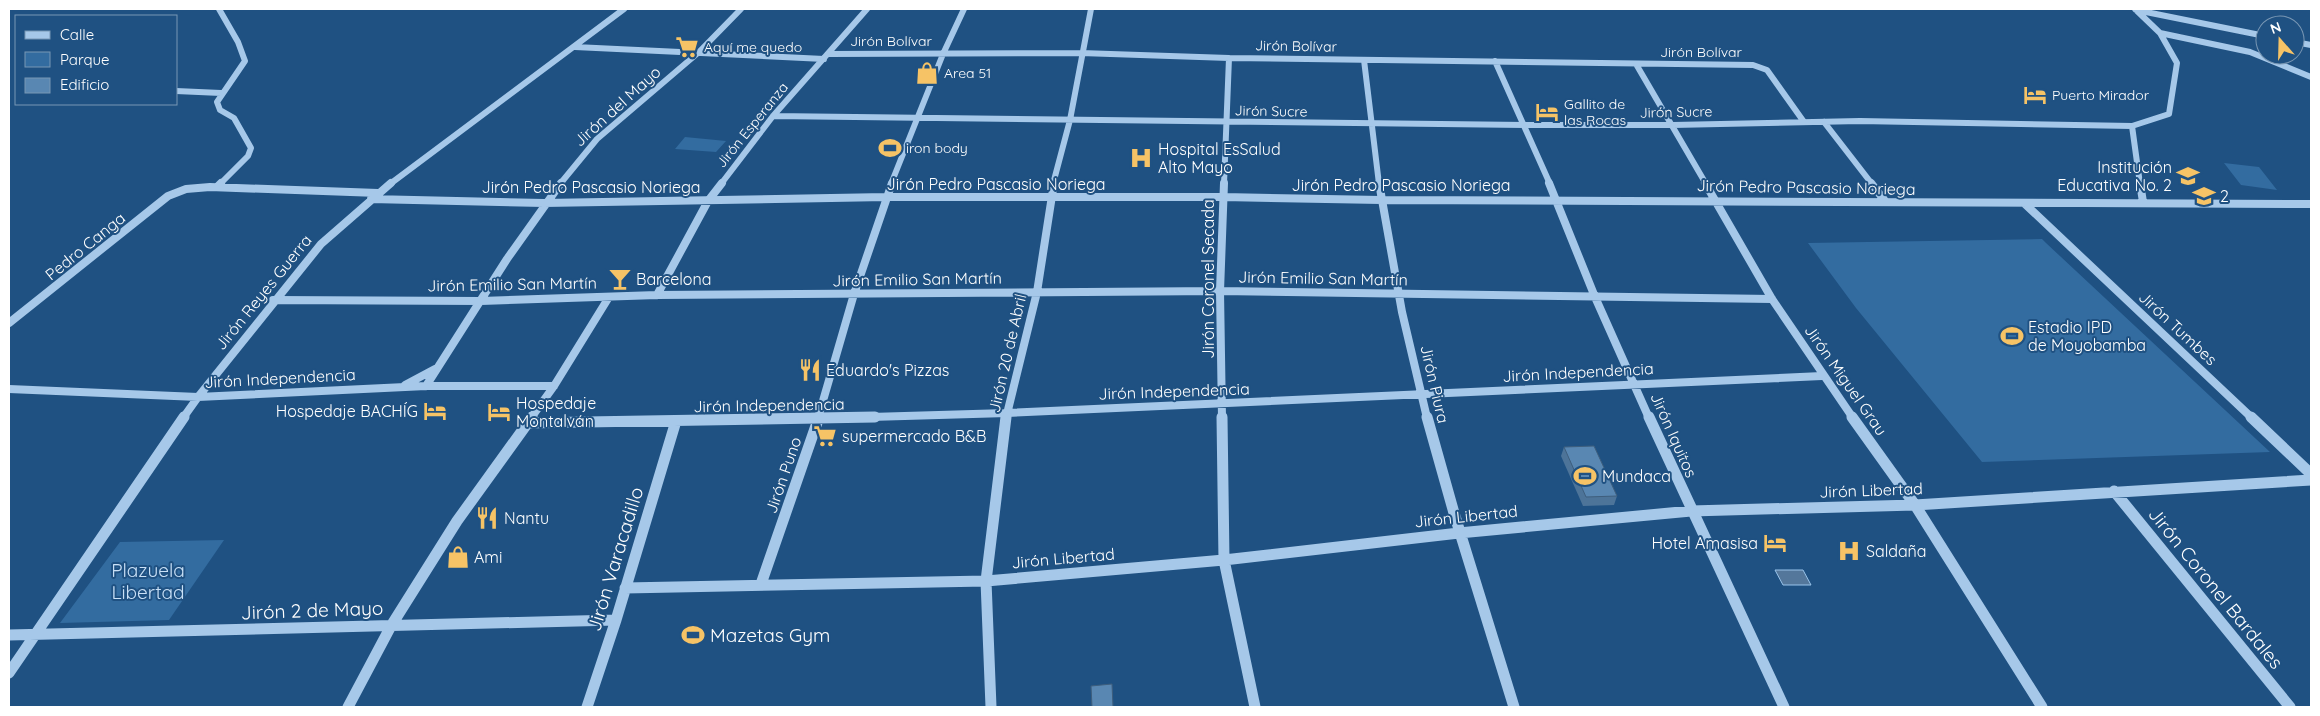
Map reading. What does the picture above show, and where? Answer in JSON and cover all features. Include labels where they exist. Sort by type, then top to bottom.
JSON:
[{"type":"street","points":[[217,187],[248,156],[251,148],[234,118],[220,110],[217,102],[221,93],[236,76],[245,61],[238,42],[219,9]]},
{"type":"street","name":"Jirón Reyes Guerra","points":[[9,673],[198,397],[273,300],[321,244],[378,193],[624,9]]},
{"type":"street","name":"Jirón del Mayo","points":[[426,386],[544,203],[597,139],[699,52],[741,9]]},
{"type":"street","name":"Jirón Esperanza","points":[[657,295],[708,201],[773,116],[867,9]]},
{"type":"street","name":"Jirón Puno","points":[[761,584],[818,419],[854,294],[886,197],[943,54],[964,9]]},
{"type":"street","name":"Jirón 20 de Abril","points":[[991,707],[986,581],[1007,413],[1037,292],[1050,198],[1070,120],[1081,53],[1091,9]]},
{"type":"street","points":[[2135,9],[2160,33],[2250,52],[2311,77]]},
{"type":"street","points":[[2135,9],[2255,34]]},
{"type":"street","name":"Jirón Sucre","points":[[1070,120],[1525,125],[1824,122],[2132,126],[2169,114],[2176,63],[2160,33]]},
{"type":"street","name":"Jirón Bolívar","points":[[575,47],[826,56],[1081,53],[1229,58],[1762,66],[1804,122]]},
{"type":"street","name":"Jirón Coronel Secada","points":[[1229,58],[1220,291],[1224,560],[1256,707]]},
{"type":"street","name":"Jirón Piura","points":[[1364,60],[1381,200],[1420,394],[1459,533],[1514,707]]},
{"type":"street","name":"Jirón Iquitos","points":[[1495,61],[1557,200],[1595,297],[1636,384],[1691,511],[1784,707]]},
{"type":"street","name":"Jirón Miguel Grau","points":[[1636,64],[1772,299],[1822,376],[1915,505],[2042,707]]},
{"type":"street","points":[[178,91],[221,93]]},
{"type":"street","points":[[773,116],[918,120],[1070,120]]},
{"type":"street","points":[[1824,122],[1885,201]]},
{"type":"street","points":[[2132,126],[2143,202]]},
{"type":"street","name":"Pedro Canga","points":[[9,323],[168,196],[192,187],[217,187]]},
{"type":"street","points":[[217,187],[378,193]]},
{"type":"street","name":"Jirón Pedro Pascasio Noriega","points":[[371,199],[544,203],[886,197],[1223,197],[1381,200],[2311,204]]},
{"type":"street","name":"Jirón Tumbes","points":[[2025,204],[2311,474]]},
{"type":"street","name":"Jirón Emilio San Martín","points":[[273,300],[481,301],[657,295],[1220,291],[1772,299]]},
{"type":"street","points":[[348,707],[392,626],[457,521],[554,386],[609,297]]},
{"type":"street","points":[[401,387],[438,368]]},
{"type":"street","name":"Jirón Independencia","points":[[526,423],[818,419],[1007,413],[1223,405],[1822,376]]},
{"type":"street","name":"Jirón Independencia","points":[[9,389],[198,397],[426,386],[554,386]]},
{"type":"street","name":"Jirón Varacadillo","points":[[587,707],[616,620],[676,421]]},
{"type":"street","name":"Jirón Libertad","points":[[625,588],[986,581],[1224,560],[1459,533],[1691,511],[1915,505],[2311,480]]},
{"type":"street","name":"Jirón Coronel Bardales","points":[[2114,491],[2290,707]]},
{"type":"street","name":"Jirón 2 de Mayo","points":[[9,635],[616,620]]},
{"type":"green space","points":[[685,137],[726,141],[716,152],[675,149]]},
{"type":"green space","points":[[2224,163],[2259,167],[2277,190],[2241,185]]},
{"type":"green space","name":"Estadio IPD de Moyobamba","points":[[2042,239],[2270,452],[1982,462],[1856,308],[1808,243]]},
{"type":"green space","name":"Plazuela Libertad","points":[[224,540],[169,620],[60,623],[120,542]]},
{"type":"shaded area","points":[[1775,570],[1803,570],[1811,585],[1783,585]]},
{"type":"building","name":"Mundaca","points":[[1594,446],[1617,496],[1586,497],[1564,447]]},
{"type":"building","points":[[1112,684],[1113,707],[1092,707],[1091,686]]},
{"type":"place","name":"Aquí me quedo","points":[[687,47]]},
{"type":"place","name":"Area 51","points":[[927,73]]},
{"type":"place","name":"Puerto Mirador","points":[[2035,95]]},
{"type":"place","name":"Gallito de las Rocas","points":[[1547,112]]},
{"type":"place","name":"iron body","points":[[890,148]]},
{"type":"place","name":"Hospital EsSalud Alto Mayo","points":[[1141,158]]},
{"type":"place","name":"Institución Educativa No. 2","points":[[2188,176]]},
{"type":"place","name":"2","points":[[2204,196]]},
{"type":"place","name":"Barcelona","points":[[620,279]]},
{"type":"place","name":"Estadio IPD de Moyobamba","points":[[2012,336]]},
{"type":"place","name":"Eduardo's Pizzas","points":[[810,370]]},
{"type":"place","name":"Hospedaje BACHÍG","points":[[435,411]]},
{"type":"place","name":"Hospedaje Montalván","points":[[499,412]]},
{"type":"place","name":"supermercado B&B","points":[[825,436]]},
{"type":"place","name":"Mundaca","points":[[1585,476]]},
{"type":"place","name":"Nantu","points":[[487,518]]},
{"type":"place","name":"Hotel Amasisa","points":[[1775,543]]},
{"type":"place","name":"Saldaña","points":[[1849,551]]},
{"type":"place","name":"Ami","points":[[458,557]]},
{"type":"place","name":"Mazetas Gym","points":[[693,635]]}]
